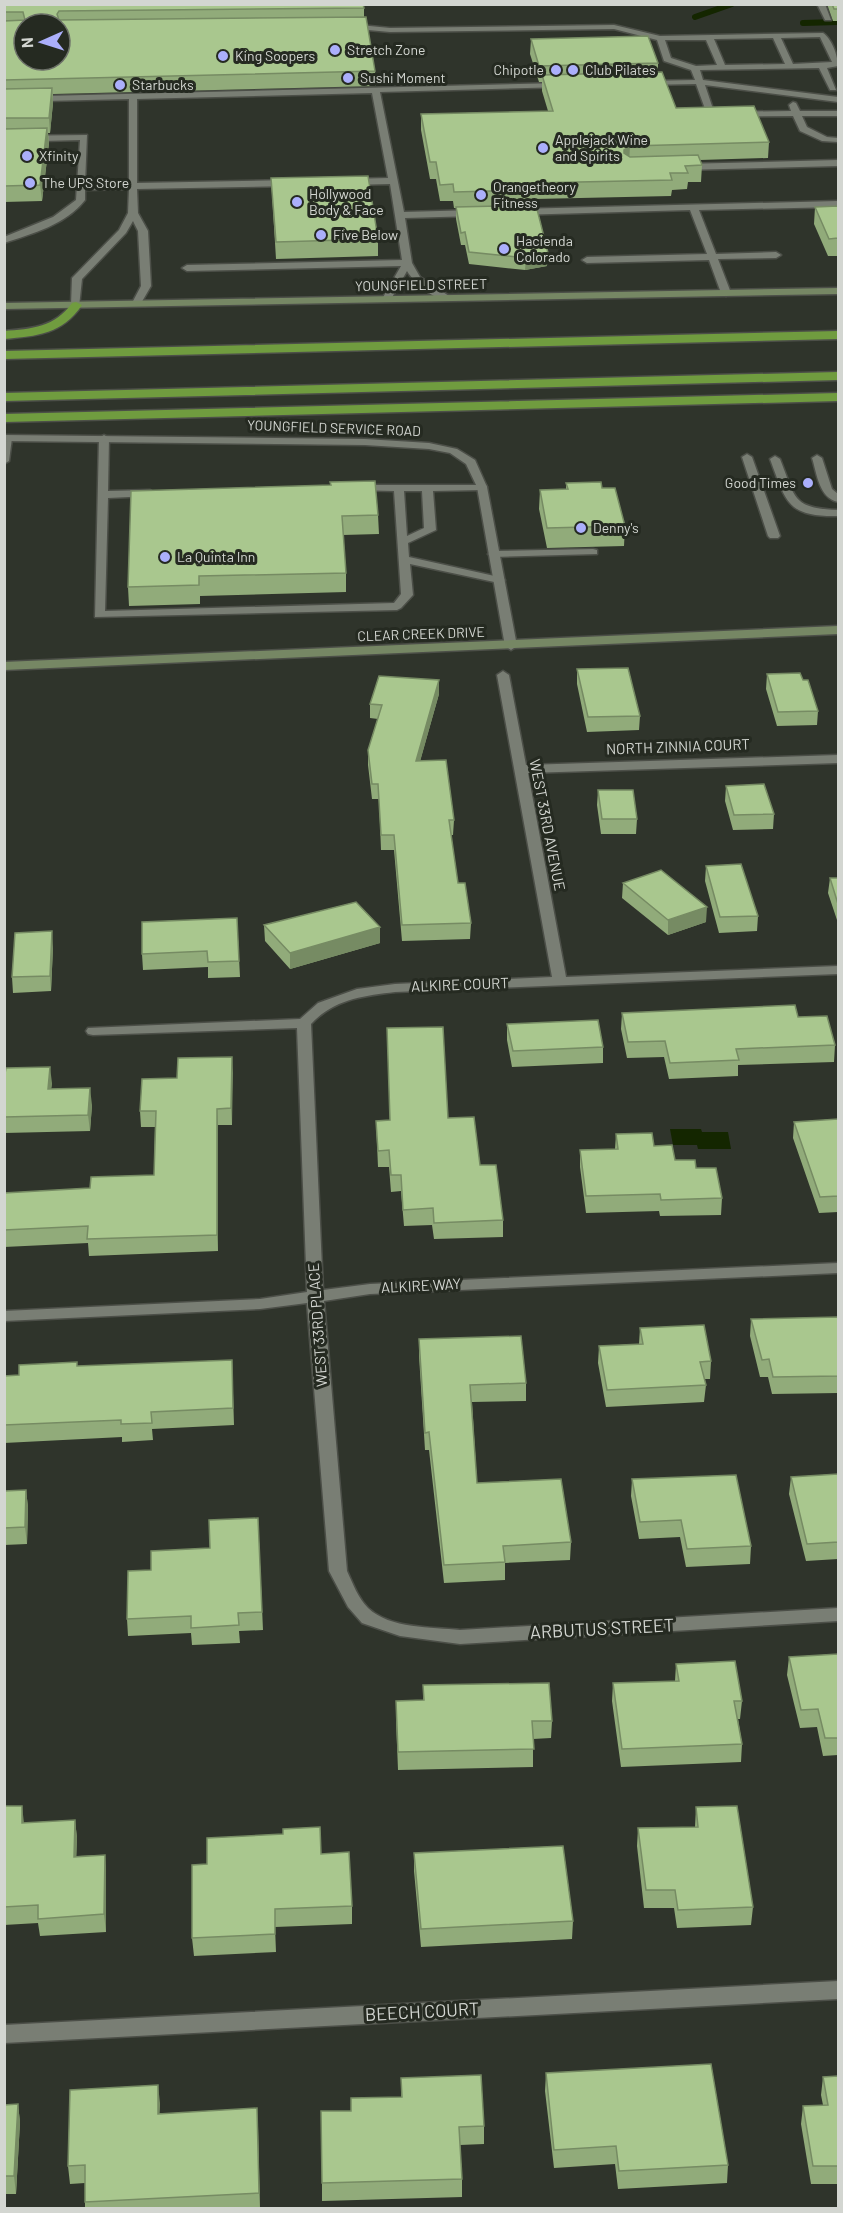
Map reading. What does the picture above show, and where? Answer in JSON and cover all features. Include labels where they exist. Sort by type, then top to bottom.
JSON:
[{"type":"highway","points":[[4,335],[50,328],[64,321],[76,305]]},
{"type":"highway","points":[[4,355],[838,335]]},
{"type":"highway","points":[[4,397],[838,376]]},
{"type":"highway","points":[[4,417],[838,397]]},
{"type":"main road","name":"YOUNGFIELD STREET","points":[[4,306],[838,291]]},
{"type":"main road","name":"CLEAR CREEK DRIVE","points":[[4,666],[511,646],[838,630]]},
{"type":"street","points":[[821,4],[828,18]]},
{"type":"street","points":[[339,26],[390,30],[614,27],[660,40]]},
{"type":"street","points":[[640,43],[660,40],[709,37],[823,35],[837,64],[695,68],[667,60],[660,40]]},
{"type":"street","points":[[776,36],[790,67]]},
{"type":"street","points":[[709,37],[722,68]]},
{"type":"street","points":[[787,92],[836,88],[822,66]]},
{"type":"street","points":[[695,68],[711,116],[838,113]]},
{"type":"street","points":[[638,84],[698,82],[787,92],[811,98],[838,99]]},
{"type":"street","points":[[4,100],[568,85]]},
{"type":"street","points":[[376,91],[407,263],[416,279],[446,298]]},
{"type":"street","points":[[787,92],[803,129],[811,134],[838,140]]},
{"type":"street","points":[[133,97],[133,213],[143,231],[146,286],[138,303]]},
{"type":"street","points":[[4,139],[84,138],[77,205],[66,214],[4,240]]},
{"type":"street","points":[[676,167],[838,163]]},
{"type":"street","points":[[345,182],[393,181]]},
{"type":"street","points":[[80,188],[302,183]]},
{"type":"street","points":[[505,212],[838,204]]},
{"type":"street","points":[[694,208],[726,292]]},
{"type":"street","points":[[76,305],[77,278],[123,231],[133,213]]},
{"type":"street","points":[[400,215],[482,213]]},
{"type":"street","points":[[587,260],[776,255]]},
{"type":"street","points":[[187,268],[407,263]]},
{"type":"street","points":[[387,298],[407,263]]},
{"type":"street","points":[[4,461],[6,438]]},
{"type":"street","name":"YOUNGFIELD SERVICE ROAD","points":[[6,438],[365,442],[429,446],[453,451],[471,462],[482,487],[511,646]]},
{"type":"street","points":[[104,438],[99,615],[397,606],[407,595],[399,488]]},
{"type":"street","points":[[747,458],[774,536]]},
{"type":"street","points":[[816,458],[827,490],[838,499]]},
{"type":"street","points":[[775,459],[792,504],[802,510],[838,513]]},
{"type":"street","points":[[404,541],[430,530],[427,487]]},
{"type":"street","points":[[344,488],[482,487]]},
{"type":"street","points":[[102,495],[160,493]]},
{"type":"street","points":[[494,554],[593,552]]},
{"type":"street","points":[[406,560],[499,580]]},
{"type":"street","name":"WEST 33RD AVENUE","points":[[502,675],[560,980]]},
{"type":"street","name":"NORTH ZINNIA COURT","points":[[519,769],[838,759]]},
{"type":"street","name":"ALKIRE COURT","points":[[304,1023],[314,1010],[331,999],[395,988],[838,970]]},
{"type":"street","points":[[93,1031],[304,1023]]},
{"type":"street","name":"WEST 33RD PLACE","points":[[304,1023],[315,1296],[338,1571],[355,1602],[368,1618]]},
{"type":"street","name":"ALKIRE WAY","points":[[4,1316],[260,1304],[370,1288],[838,1268]]},
{"type":"street","name":"ARBUTUS STREET","points":[[368,1618],[401,1629],[460,1637],[838,1616]]},
{"type":"street","name":"BEECH COURT","points":[[4,2034],[838,1990]]},
{"type":"shaded area","points":[[670,1129],[728,1132],[731,1149],[698,1149],[697,1145],[673,1145]]},
{"type":"building","points":[[4,4],[363,4],[364,8],[58,12],[4,12]]},
{"type":"building","points":[[832,4],[838,4],[838,9],[834,9]]},
{"type":"building","points":[[366,17],[375,71],[4,80],[4,21],[12,21],[12,72],[72,72],[72,20]]},
{"type":"building","points":[[648,36],[658,63],[539,66],[531,39]]},
{"type":"building","points":[[662,72],[676,108],[754,106],[769,142],[630,146],[624,150],[624,153],[630,157],[698,155],[702,165],[685,166],[688,173],[670,173],[672,180],[532,183],[534,190],[454,192],[453,184],[440,185],[436,162],[430,162],[421,114],[553,111],[542,75]]},
{"type":"building","points":[[52,88],[49,118],[4,118],[4,89]]},
{"type":"building","points":[[47,128],[40,185],[4,186],[4,129]]},
{"type":"building","points":[[368,176],[378,239],[276,242],[271,178]]},
{"type":"building","points":[[536,205],[548,253],[526,258],[469,252],[465,232],[461,233],[456,207]]},
{"type":"building","points":[[838,206],[838,238],[829,239],[815,207]]},
{"type":"building","points":[[375,481],[378,515],[342,516],[346,573],[199,576],[199,585],[128,587],[131,491],[331,485],[330,482]]},
{"type":"building","points":[[601,482],[602,488],[615,488],[625,526],[547,528],[540,490],[568,489],[566,483]]},
{"type":"building","points":[[628,668],[640,716],[588,717],[577,669]]},
{"type":"building","points":[[800,673],[803,680],[808,680],[818,711],[778,712],[767,674]]},
{"type":"building","points":[[379,676],[439,680],[416,761],[446,760],[454,820],[449,820],[458,883],[465,883],[471,923],[402,925],[394,835],[381,835],[378,784],[372,784],[368,750],[382,705],[370,704]]},
{"type":"building","points":[[764,784],[774,814],[734,815],[726,786]]},
{"type":"building","points":[[598,790],[633,790],[637,819],[602,819]]},
{"type":"building","points":[[741,864],[758,916],[720,917],[706,866]]},
{"type":"building","points":[[661,870],[707,907],[668,920],[623,883]]},
{"type":"building","points":[[830,878],[838,878],[838,904]]},
{"type":"building","points":[[356,902],[380,927],[290,953],[264,925]]},
{"type":"building","points":[[237,918],[239,961],[208,962],[207,951],[142,954],[142,922]]},
{"type":"building","points":[[52,931],[50,976],[12,977],[15,933]]},
{"type":"building","points":[[795,1005],[798,1017],[827,1016],[835,1045],[736,1049],[739,1060],[670,1063],[665,1041],[628,1042],[622,1013]]},
{"type":"building","points":[[598,1020],[603,1047],[513,1051],[507,1024]]},
{"type":"building","points":[[443,1027],[448,1118],[474,1117],[480,1165],[496,1165],[503,1220],[434,1223],[433,1208],[403,1210],[401,1175],[391,1175],[389,1150],[378,1151],[376,1121],[390,1120],[387,1028]]},
{"type":"building","points":[[232,1057],[231,1108],[217,1109],[217,1235],[87,1239],[88,1226],[4,1230],[4,1193],[90,1188],[91,1177],[154,1175],[156,1111],[140,1111],[142,1079],[177,1078],[178,1058]]},
{"type":"building","points":[[50,1067],[48,1089],[90,1088],[88,1115],[4,1117],[6,1068]]},
{"type":"building","points":[[838,1119],[838,1196],[820,1197],[794,1122]]},
{"type":"building","points":[[652,1133],[654,1146],[672,1145],[675,1160],[695,1160],[696,1168],[716,1168],[722,1198],[661,1200],[660,1194],[586,1196],[580,1150],[618,1149],[616,1134]]},
{"type":"building","points":[[838,1317],[838,1376],[773,1377],[769,1359],[762,1360],[751,1319]]},
{"type":"building","points":[[704,1325],[711,1361],[700,1362],[706,1385],[607,1390],[599,1346],[643,1344],[640,1328]]},
{"type":"building","points":[[521,1336],[526,1383],[470,1385],[477,1483],[561,1479],[571,1542],[503,1546],[505,1562],[444,1565],[429,1432],[425,1433],[419,1339]]},
{"type":"building","points":[[232,1360],[233,1408],[151,1412],[152,1423],[121,1424],[121,1420],[4,1425],[4,1376],[19,1375],[19,1365],[77,1362],[77,1366]]},
{"type":"building","points":[[838,1474],[838,1542],[807,1544],[791,1477]]},
{"type":"building","points":[[736,1475],[751,1546],[687,1549],[681,1520],[640,1522],[632,1479]]},
{"type":"building","points":[[26,1490],[25,1527],[4,1528],[4,1491]]},
{"type":"building","points":[[258,1518],[262,1612],[238,1613],[239,1625],[191,1628],[191,1616],[127,1619],[128,1571],[151,1570],[151,1551],[210,1548],[209,1520]]},
{"type":"building","points":[[838,1654],[838,1738],[825,1738],[818,1709],[801,1710],[789,1657]]},
{"type":"building","points":[[735,1661],[742,1701],[734,1701],[742,1744],[622,1749],[613,1683],[679,1681],[676,1664]]},
{"type":"building","points":[[549,1683],[552,1721],[532,1721],[534,1749],[398,1752],[396,1701],[424,1700],[423,1685]]},
{"type":"building","points":[[4,1806],[22,1806],[22,1823],[75,1820],[74,1857],[105,1855],[104,1914],[38,1919],[38,1905],[4,1907]]},
{"type":"building","points":[[737,1806],[753,1907],[678,1910],[675,1890],[646,1890],[638,1828],[698,1827],[696,1807]]},
{"type":"building","points":[[320,1827],[321,1854],[349,1852],[352,1906],[275,1909],[275,1934],[192,1938],[192,1865],[207,1864],[207,1838],[283,1834],[283,1829]]},
{"type":"building","points":[[563,1846],[573,1921],[421,1929],[414,1853]]},
{"type":"building","points":[[711,2064],[728,2165],[619,2171],[616,2146],[554,2150],[546,2073]]},
{"type":"building","points":[[481,2075],[484,2126],[459,2127],[462,2179],[322,2183],[321,2111],[351,2111],[351,2098],[402,2097],[401,2078]]},
{"type":"building","points":[[838,2076],[838,2166],[813,2166],[803,2106],[828,2105],[823,2077]]},
{"type":"building","points":[[158,2085],[158,2114],[257,2108],[259,2193],[85,2202],[85,2165],[68,2166],[70,2090]]},
{"type":"building","points":[[18,2104],[14,2176],[4,2176],[4,2105]]},
{"type":"waterway","points":[[695,17],[732,4]]},
{"type":"waterway","points":[[803,23],[838,22]]},
{"type":"place","name":"Stretch Zone","points":[[335,50]]},
{"type":"place","name":"King Soopers","points":[[223,56]]},
{"type":"place","name":"Chipotle","points":[[556,70]]},
{"type":"place","name":"Club Pilates","points":[[573,70]]},
{"type":"place","name":"Sushi Moment","points":[[348,78]]},
{"type":"place","name":"Starbucks","points":[[120,85]]},
{"type":"place","name":"Applejack Wine and Spirits","points":[[543,148]]},
{"type":"place","name":"Xfinity","points":[[27,156]]},
{"type":"place","name":"The UPS Store","points":[[30,183]]},
{"type":"place","name":"Orangetheory Fitness","points":[[481,195]]},
{"type":"place","name":"Hollywood Body & Face","points":[[297,202]]},
{"type":"place","name":"Five Below","points":[[321,235]]},
{"type":"place","name":"Hacienda Colorado","points":[[504,249]]},
{"type":"place","name":"Good Times","points":[[808,483]]},
{"type":"place","name":"Denny's","points":[[581,528]]},
{"type":"place","name":"La Quinta Inn","points":[[165,557]]}]
